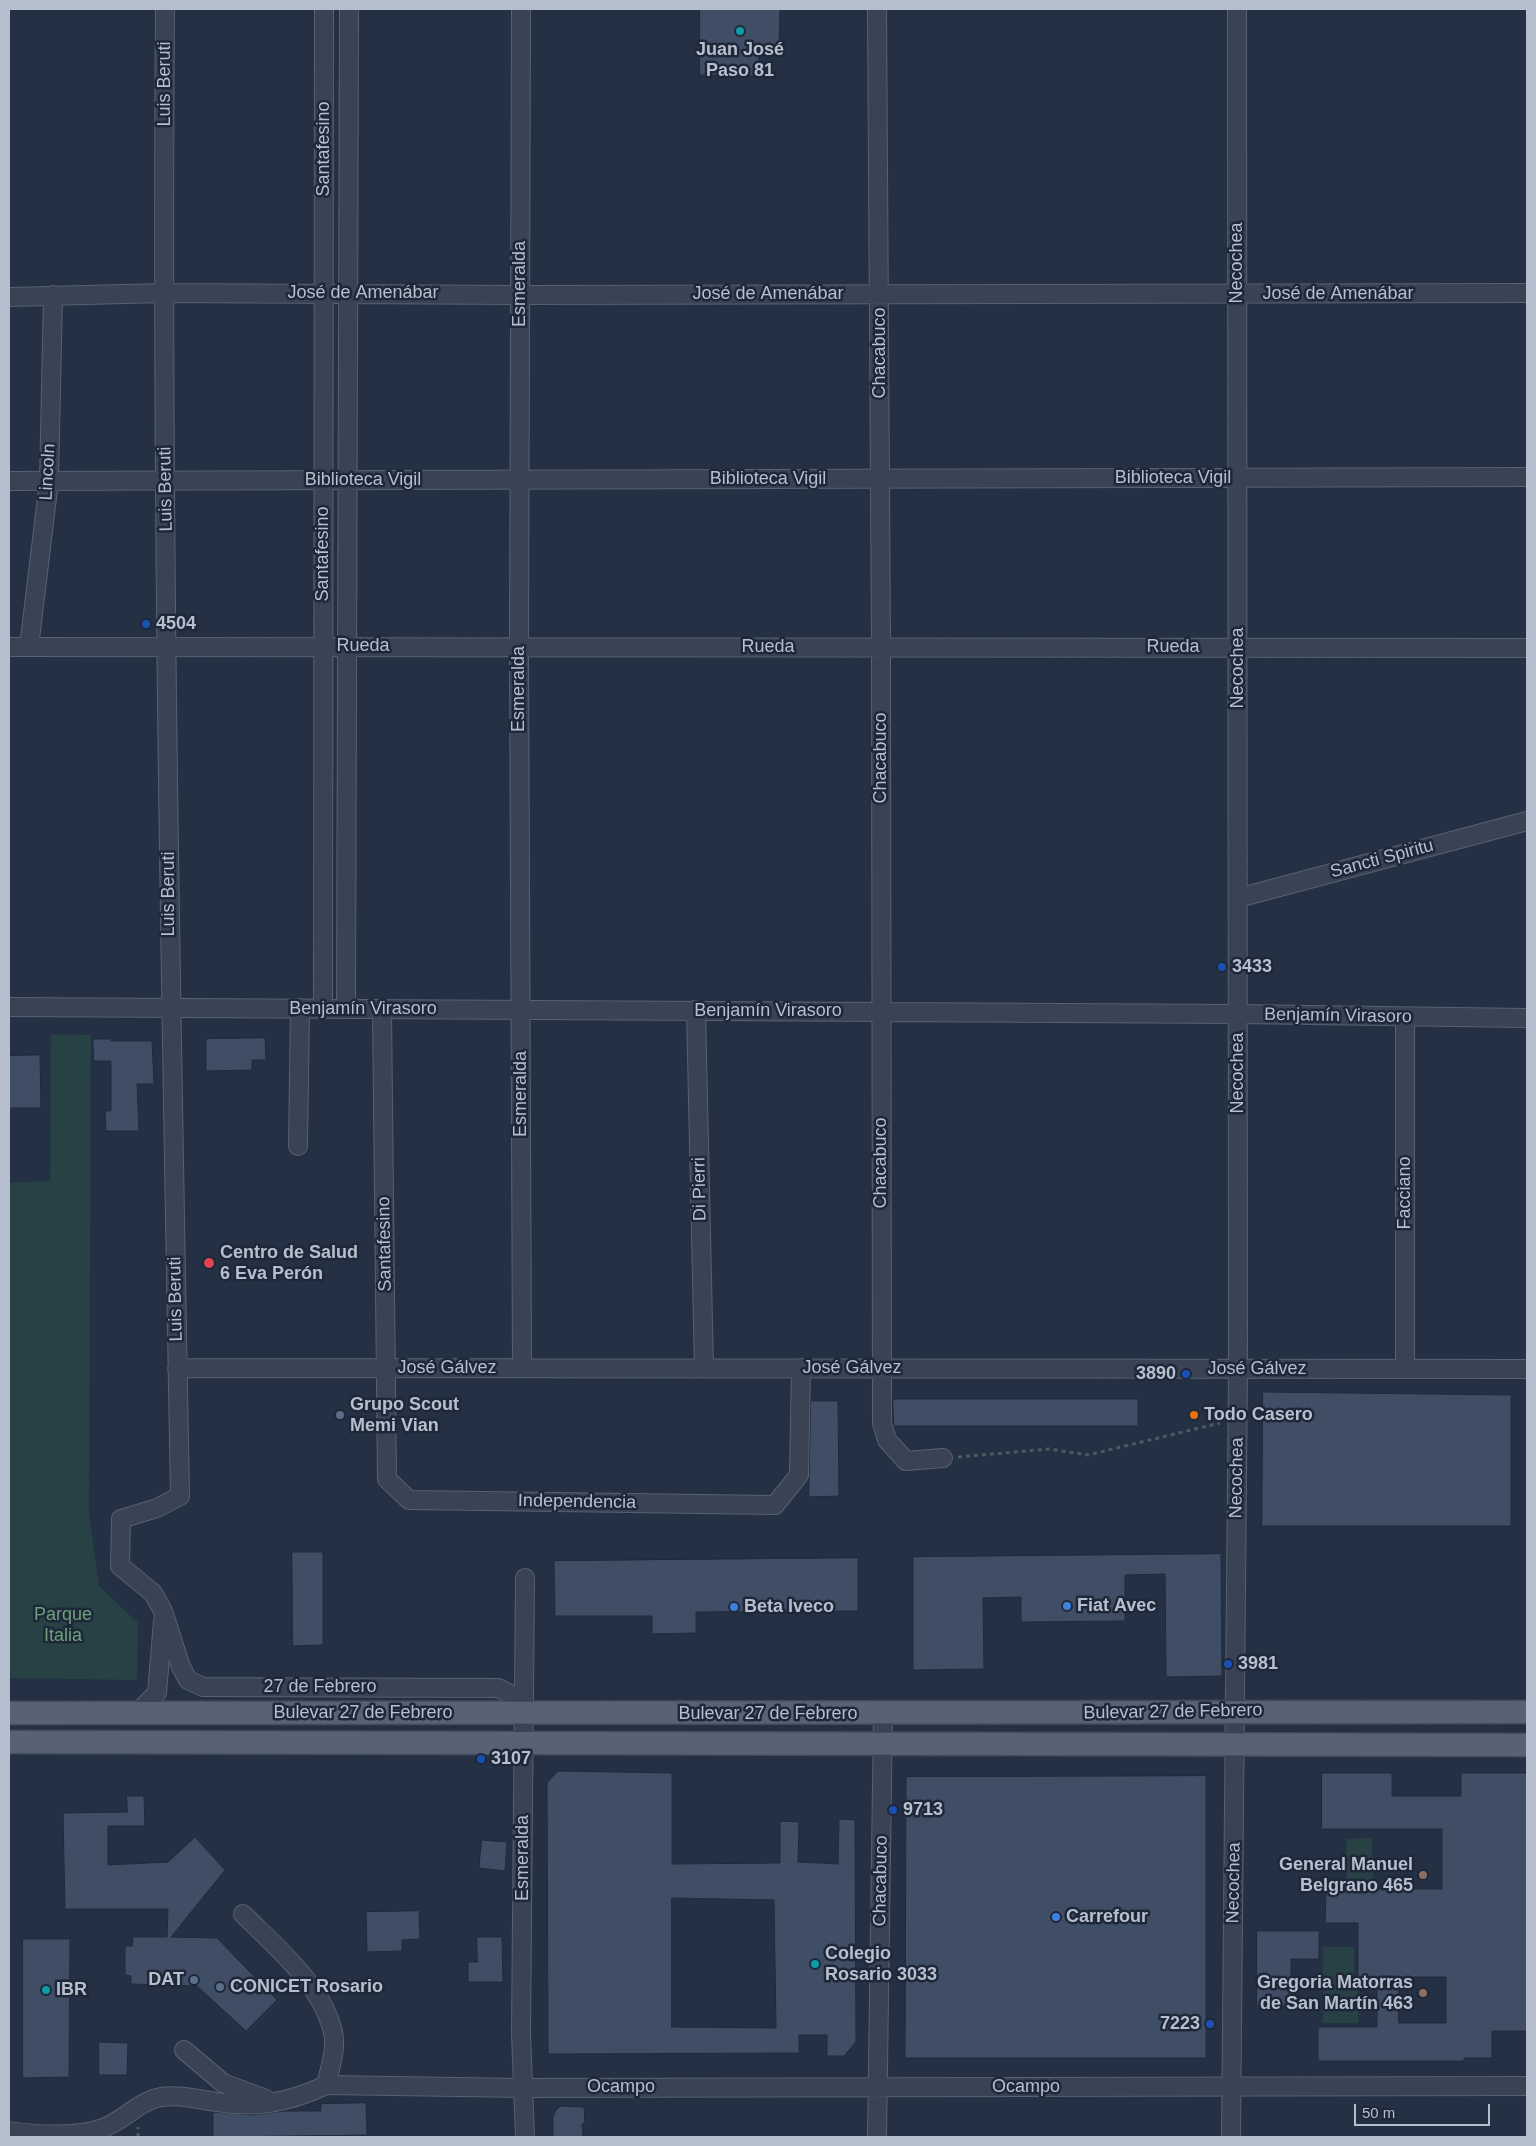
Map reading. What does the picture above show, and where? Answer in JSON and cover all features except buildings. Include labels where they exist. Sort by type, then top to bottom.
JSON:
[{"type":"main road","name":"Bulevar 27 de Febrero","points":[[9,1713],[524,1708],[883,1714],[1236,1711],[1527,1712]]},
{"type":"main road","name":"Bulevar 27 de Febrero","points":[[9,1742],[524,1744],[882,1742],[1527,1745]]},
{"type":"street","name":"Luis Beruti","points":[[163,1611],[152,1593],[120,1566],[121,1519],[157,1508],[180,1496],[170,1008],[168,647],[163,293],[165,9]]},
{"type":"street","name":"Santafesino","points":[[323,1008],[324,9]]},
{"type":"street","name":"Santafesino","points":[[346,1008],[349,9]]},
{"type":"street","name":"Esmeralda","points":[[521,9],[519,648],[522,1368]]},
{"type":"street","name":"Chacabuco","points":[[877,9],[881,647],[882,1423],[887,1440],[906,1461],[943,1458]]},
{"type":"street","name":"Necochea","points":[[1231,2137],[1238,1419],[1237,9]]},
{"type":"street","name":"José de Amenábar","points":[[9,297],[163,293],[520,295],[1527,293]]},
{"type":"street","name":"Lincoln","points":[[29,647],[49,481],[54,295]]},
{"type":"street","name":"Biblioteca Vigil","points":[[9,481],[1527,477]]},
{"type":"street","name":"Rueda","points":[[9,647],[1527,648]]},
{"type":"street","name":"Sancti Spiritu","points":[[1238,898],[1527,821]]},
{"type":"street","name":"Benjamín Virasoro","points":[[9,1007],[696,1010],[1527,1018]]},
{"type":"street","points":[[298,1146],[300,1008]]},
{"type":"street","name":"Santafesino","points":[[382,1009],[387,1479]]},
{"type":"street","name":"Di Pierri","points":[[696,1010],[704,1368]]},
{"type":"street","name":"Facciano","points":[[1405,1017],[1405,1369]]},
{"type":"street","name":"José Gálvez","points":[[178,1368],[1527,1369]]},
{"type":"street","name":"Independencia","points":[[387,1479],[409,1500],[775,1505],[799,1475],[801,1368]]},
{"type":"street","name":"Esmeralda","points":[[525,1578],[522,2032],[525,2137]]},
{"type":"street","points":[[137,1713],[157,1693],[163,1611]]},
{"type":"street","name":"27 de Febrero","points":[[163,1611],[188,1680],[203,1687],[498,1688],[524,1708]]},
{"type":"street","name":"Chacabuco","points":[[878,2137],[883,1714]]},
{"type":"street","points":[[9,2131],[56,2135],[101,2130],[138,2106],[159,2097],[191,2096],[226,2104],[274,2102],[300,2098],[326,2085],[332,2058],[333,2030],[316,1995],[294,1965],[243,1914]]},
{"type":"street","points":[[184,2050],[223,2083],[274,2102]]},
{"type":"street","name":"Ocampo","points":[[326,2085],[524,2088],[1527,2086]]},
{"type":"path","points":[[943,1458],[1049,1448],[1088,1455],[1238,1419]]},
{"type":"green space","name":"Parque Italia","points":[[51,1034],[91,1035],[89,1513],[99,1586],[138,1623],[137,1680],[9,1678],[9,1183],[50,1181]]},
{"type":"green space","points":[[1372,1838],[1373,1884],[1347,1885],[1346,1839]]},
{"type":"green space","points":[[1323,1947],[1354,1947],[1354,1978],[1358,1978],[1358,2023],[1323,2023]]},
{"type":"place","name":"Juan José Paso 81","points":[[740,31]]},
{"type":"place","name":"4504","points":[[146,624]]},
{"type":"place","name":"3433","points":[[1222,967]]},
{"type":"place","name":"Centro de Salud 6 Eva Perón","points":[[209,1263]]},
{"type":"place","name":"3890","points":[[1186,1374]]},
{"type":"place","name":"Grupo Scout Memi Vian","points":[[340,1415]]},
{"type":"place","name":"Todo Casero","points":[[1194,1415]]},
{"type":"place","name":"Fiat Avec","points":[[1067,1606]]},
{"type":"place","name":"Beta Iveco","points":[[734,1607]]},
{"type":"place","name":"3981","points":[[1228,1664]]},
{"type":"place","name":"3107","points":[[481,1759]]},
{"type":"place","name":"9713","points":[[893,1810]]},
{"type":"place","name":"General Manuel Belgrano 465","points":[[1423,1875]]},
{"type":"place","name":"Carrefour","points":[[1056,1917]]},
{"type":"place","name":"Colegio Rosario 3033","points":[[815,1964]]},
{"type":"place","name":"DAT","points":[[194,1980]]},
{"type":"place","name":"CONICET Rosario","points":[[220,1987]]},
{"type":"place","name":"IBR","points":[[46,1990]]},
{"type":"place","name":"Gregoria Matorras de San Martín 463","points":[[1423,1993]]},
{"type":"place","name":"7223","points":[[1210,2024]]}]
